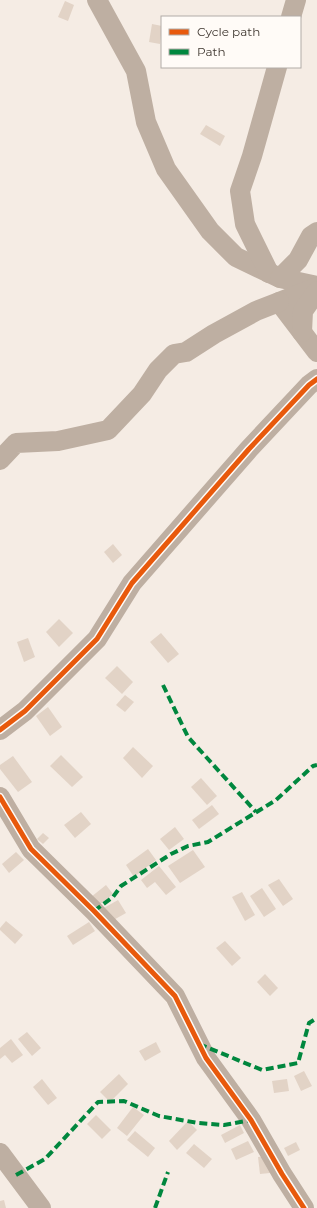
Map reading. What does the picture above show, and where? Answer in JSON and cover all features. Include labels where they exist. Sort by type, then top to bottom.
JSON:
[{"type":"street","points":[[97,0],[136,71],[146,122],[166,169],[210,231],[236,257],[274,276],[317,286]]},
{"type":"street","points":[[291,16],[296,0]]},
{"type":"street","points":[[274,276],[245,224],[240,190],[252,156],[277,68]]},
{"type":"street","points":[[274,276],[298,260],[311,236],[317,232]]},
{"type":"street","points":[[0,460],[16,444],[58,441],[108,430],[142,394],[158,370],[174,354],[186,352],[214,334],[256,311],[317,286]]},
{"type":"street","points":[[302,332],[303,311],[317,291]]},
{"type":"street","points":[[279,302],[317,352]]},
{"type":"street","points":[[0,730],[25,711],[97,639],[132,583],[249,449],[317,378]]},
{"type":"street","points":[[0,797],[30,849],[89,906],[175,996],[206,1058],[251,1120],[282,1174],[304,1208]]},
{"type":"street","points":[[0,1153],[41,1208]]},
{"type":"building","points":[[65,1],[74,5],[68,21],[58,17]]},
{"type":"building","points":[[152,24],[161,26],[160,44],[149,42]]},
{"type":"building","points":[[206,125],[225,136],[220,146],[200,134]]},
{"type":"building","points":[[113,544],[122,555],[113,563],[104,552]]},
{"type":"building","points":[[59,619],[73,633],[59,647],[46,632]]},
{"type":"building","points":[[161,633],[179,654],[168,663],[150,642]]},
{"type":"building","points":[[28,638],[35,657],[24,662],[17,642]]},
{"type":"building","points":[[117,666],[133,682],[122,694],[105,678]]},
{"type":"building","points":[[125,695],[134,702],[125,712],[116,705]]},
{"type":"building","points":[[48,707],[62,727],[50,736],[36,716]]},
{"type":"building","points":[[133,747],[153,766],[142,778],[123,758]]},
{"type":"building","points":[[61,755],[83,777],[72,787],[50,766]]},
{"type":"building","points":[[13,756],[32,782],[18,792],[0,769],[0,765]]},
{"type":"building","points":[[201,778],[217,796],[207,805],[191,787]]},
{"type":"building","points":[[212,805],[219,814],[199,829],[192,820]]},
{"type":"building","points":[[81,812],[91,824],[75,838],[64,825]]},
{"type":"building","points":[[175,827],[184,839],[169,850],[160,839]]},
{"type":"building","points":[[43,833],[49,838],[43,844],[37,839]]},
{"type":"building","points":[[148,849],[156,860],[134,877],[126,865]]},
{"type":"building","points":[[193,850],[205,867],[180,883],[168,866]]},
{"type":"building","points":[[16,852],[24,860],[9,873],[2,864]]},
{"type":"building","points":[[159,866],[176,887],[166,895],[155,882],[147,888],[141,880]]},
{"type":"building","points":[[279,879],[293,899],[283,906],[268,885]]},
{"type":"building","points":[[106,885],[113,894],[98,906],[91,897]]},
{"type":"building","points":[[262,888],[276,909],[264,917],[250,896]]},
{"type":"building","points":[[242,892],[255,915],[245,921],[232,897]]},
{"type":"building","points":[[118,900],[126,913],[110,922],[102,909]]},
{"type":"building","points":[[6,921],[23,935],[15,944],[0,930]]},
{"type":"building","points":[[89,922],[95,931],[73,945],[67,936]]},
{"type":"building","points":[[225,941],[241,958],[232,966],[216,948]]},
{"type":"building","points":[[265,974],[278,988],[270,996],[257,982]]},
{"type":"building","points":[[27,1032],[41,1048],[32,1056],[18,1039]]},
{"type":"building","points":[[11,1039],[23,1055],[12,1063],[5,1055],[0,1059],[0,1048]]},
{"type":"building","points":[[156,1042],[161,1052],[145,1061],[139,1051]]},
{"type":"building","points":[[304,1071],[312,1086],[301,1091],[294,1076]]},
{"type":"building","points":[[119,1074],[128,1084],[110,1102],[100,1092]]},
{"type":"building","points":[[42,1079],[57,1098],[48,1105],[33,1087]]},
{"type":"building","points":[[287,1079],[289,1091],[274,1093],[272,1081]]},
{"type":"building","points":[[133,1107],[144,1115],[127,1136],[117,1128]]},
{"type":"building","points":[[96,1115],[111,1130],[102,1139],[87,1124]]},
{"type":"building","points":[[188,1121],[197,1130],[177,1150],[169,1141]]},
{"type":"building","points":[[240,1125],[244,1133],[225,1143],[221,1135]]},
{"type":"building","points":[[135,1131],[155,1148],[148,1157],[127,1140]]},
{"type":"building","points":[[248,1141],[254,1152],[236,1160],[231,1149]]},
{"type":"building","points":[[296,1142],[300,1150],[288,1156],[284,1148]]},
{"type":"building","points":[[194,1144],[212,1159],[204,1168],[186,1153]]},
{"type":"building","points":[[268,1156],[270,1173],[260,1174],[258,1157]]},
{"type":"building","points":[[4,1200],[6,1208],[0,1208],[0,1201]]},
{"type":"marked path","points":[[163,685],[188,737],[256,812]]},
{"type":"marked path","points":[[94,911],[113,897],[121,886],[171,854],[188,846],[208,842],[276,800],[313,766],[317,765]]},
{"type":"marked path","points":[[199,1044],[262,1070],[298,1063],[309,1023],[317,1018]]},
{"type":"marked path","points":[[16,1175],[45,1159],[98,1102],[124,1101],[159,1116],[198,1123],[224,1125],[251,1120]]},
{"type":"marked path","points":[[155,1208],[168,1172]]},
{"type":"cycle path","points":[[0,730],[25,711],[97,639],[132,583],[249,449],[309,385],[317,379]]},
{"type":"cycle path","points":[[0,797],[31,849],[94,911],[175,996],[206,1058],[251,1120],[282,1174],[304,1208]]}]
